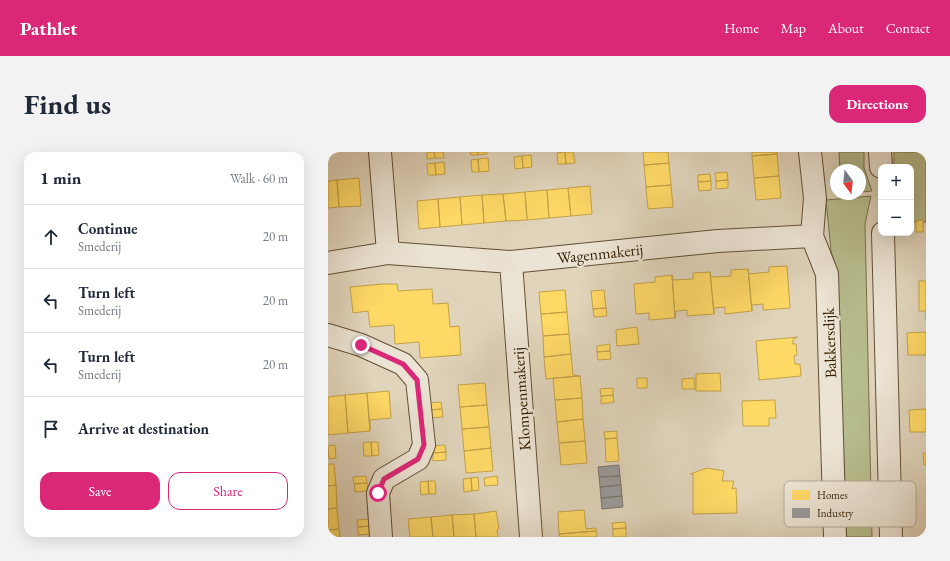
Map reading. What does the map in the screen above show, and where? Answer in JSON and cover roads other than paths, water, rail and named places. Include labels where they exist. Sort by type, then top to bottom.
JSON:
[{"type":"street","points":[[380,152],[388,253]]},
{"type":"street","name":"Bakkersdijk","points":[[810,152],[815,198],[812,236],[827,274],[833,481]]},
{"type":"street","points":[[880,152],[881,164]]},
{"type":"street","name":"Wagenmakerij","points":[[328,263],[388,253],[510,262],[718,241],[812,236]]},
{"type":"street","points":[[883,236],[890,481]]},
{"type":"street","name":"Klompenmakerij","points":[[510,262],[531,537]]},
{"type":"street","points":[[328,335],[361,345],[403,364],[417,380],[424,445],[418,459],[384,479],[378,493],[381,537]]},
{"type":"street","name":"Bakkersdijk","points":[[835,527],[835,537]]},
{"type":"street","points":[[891,527],[891,537]]}]
